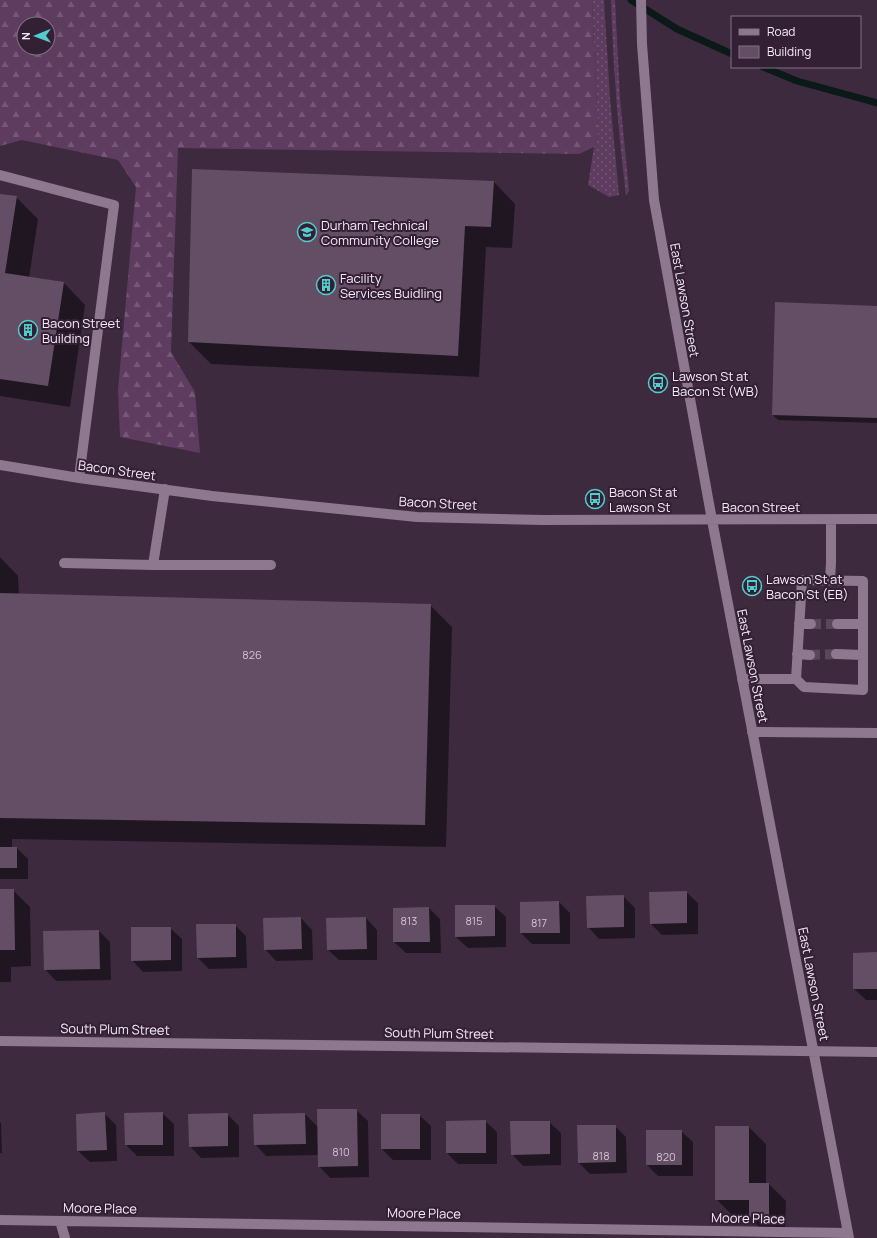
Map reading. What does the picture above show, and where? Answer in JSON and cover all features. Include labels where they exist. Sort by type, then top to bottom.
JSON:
[{"type":"street","name":"East Lawson Street","points":[[640,0],[654,200],[712,520],[849,1235]]},
{"type":"street","points":[[0,175],[114,205],[79,478]]},
{"type":"street","name":"Bacon Street","points":[[0,465],[79,478],[212,496],[416,517],[543,520],[877,519]]},
{"type":"street","points":[[153,565],[165,489]]},
{"type":"street","points":[[830,580],[831,520]]},
{"type":"street","points":[[64,563],[271,565]]},
{"type":"street","points":[[742,679],[796,679],[804,687],[863,690],[863,581],[802,580],[796,679]]},
{"type":"street","points":[[799,624],[811,624]]},
{"type":"street","points":[[837,624],[863,624]]},
{"type":"street","points":[[797,654],[810,655]]},
{"type":"street","points":[[836,654],[863,655]]},
{"type":"street","points":[[752,732],[877,733]]},
{"type":"street","name":"South Plum Street","points":[[0,1041],[877,1052]]},
{"type":"street","name":"Moore Place","points":[[0,1220],[849,1235]]},
{"type":"street","points":[[60,1221],[65,1238]]},
{"type":"green space","points":[[0,0],[592,0],[598,134],[594,147],[579,154],[178,148],[171,352],[195,392],[200,453],[120,437],[118,390],[136,187],[118,160],[22,140],[0,146]]},
{"type":"green space","points":[[592,0],[604,0],[610,98],[619,195],[609,197],[588,185],[594,147],[598,134]]},
{"type":"green space","points":[[611,0],[615,0],[620,98],[629,191],[626,195],[616,98]]},
{"type":"building","name":"Facility Services Buidling","points":[[192,169],[494,181],[491,227],[465,226],[458,356],[188,342]]},
{"type":"building","name":"Bacon Street Building","points":[[0,194],[17,196],[5,273],[64,282],[48,386],[0,379]]},
{"type":"building","points":[[775,302],[877,306],[877,418],[772,415]]},
{"type":"building","points":[[0,593],[431,604],[425,825],[0,818]]},
{"type":"building","points":[[0,847],[17,847],[17,868],[0,868]]},
{"type":"building","points":[[0,889],[14,889],[15,950],[0,950]]},
{"type":"building","points":[[687,891],[687,923],[650,924],[649,892]]},
{"type":"building","points":[[624,895],[624,927],[587,928],[586,896]]},
{"type":"building","points":[[559,901],[560,933],[520,933],[520,902]]},
{"type":"building","points":[[455,905],[495,905],[495,936],[455,937]]},
{"type":"building","points":[[429,907],[430,942],[393,942],[393,908]]},
{"type":"building","points":[[301,917],[302,949],[264,950],[263,918]]},
{"type":"building","points":[[366,917],[367,949],[327,950],[326,918]]},
{"type":"building","points":[[196,924],[236,924],[236,957],[197,958]]},
{"type":"building","points":[[131,927],[171,927],[171,960],[131,961]]},
{"type":"building","points":[[99,930],[100,969],[44,970],[43,931]]},
{"type":"building","points":[[877,952],[877,989],[853,989],[853,953]]},
{"type":"building","points":[[317,1109],[357,1109],[358,1166],[318,1167]]},
{"type":"building","points":[[105,1112],[107,1150],[77,1151],[76,1114]]},
{"type":"building","points":[[163,1112],[163,1145],[125,1145],[124,1113]]},
{"type":"building","points":[[228,1113],[228,1146],[189,1147],[188,1114]]},
{"type":"building","points":[[305,1113],[306,1144],[254,1145],[253,1114]]},
{"type":"building","points":[[381,1114],[420,1114],[420,1149],[381,1149]]},
{"type":"building","points":[[486,1120],[486,1153],[446,1153],[446,1121]]},
{"type":"building","points":[[510,1121],[550,1121],[550,1154],[511,1155]]},
{"type":"building","points":[[577,1125],[616,1125],[616,1162],[578,1163]]},
{"type":"building","points":[[715,1126],[749,1126],[749,1183],[769,1183],[769,1219],[749,1219],[749,1200],[715,1200]]},
{"type":"building","points":[[646,1130],[682,1130],[682,1165],[646,1165]]},
{"type":"waterway","points":[[631,0],[677,29],[731,54]]},
{"type":"waterway","points":[[765,68],[797,81],[877,103]]},
{"type":"tunnel","points":[[811,624],[837,624]]},
{"type":"tunnel","points":[[810,655],[836,654]]},
{"type":"place","name":"Durham Technical Community College","points":[[307,232]]},
{"type":"place","name":"Facility Services Buidling","points":[[326,285]]},
{"type":"place","name":"Bacon Street Building","points":[[28,330]]},
{"type":"place","name":"Lawson St at Bacon St (WB)","points":[[658,383]]},
{"type":"place","name":"Bacon St at Lawson St","points":[[595,499]]},
{"type":"place","name":"Lawson St at Bacon St (EB)","points":[[752,586]]}]
